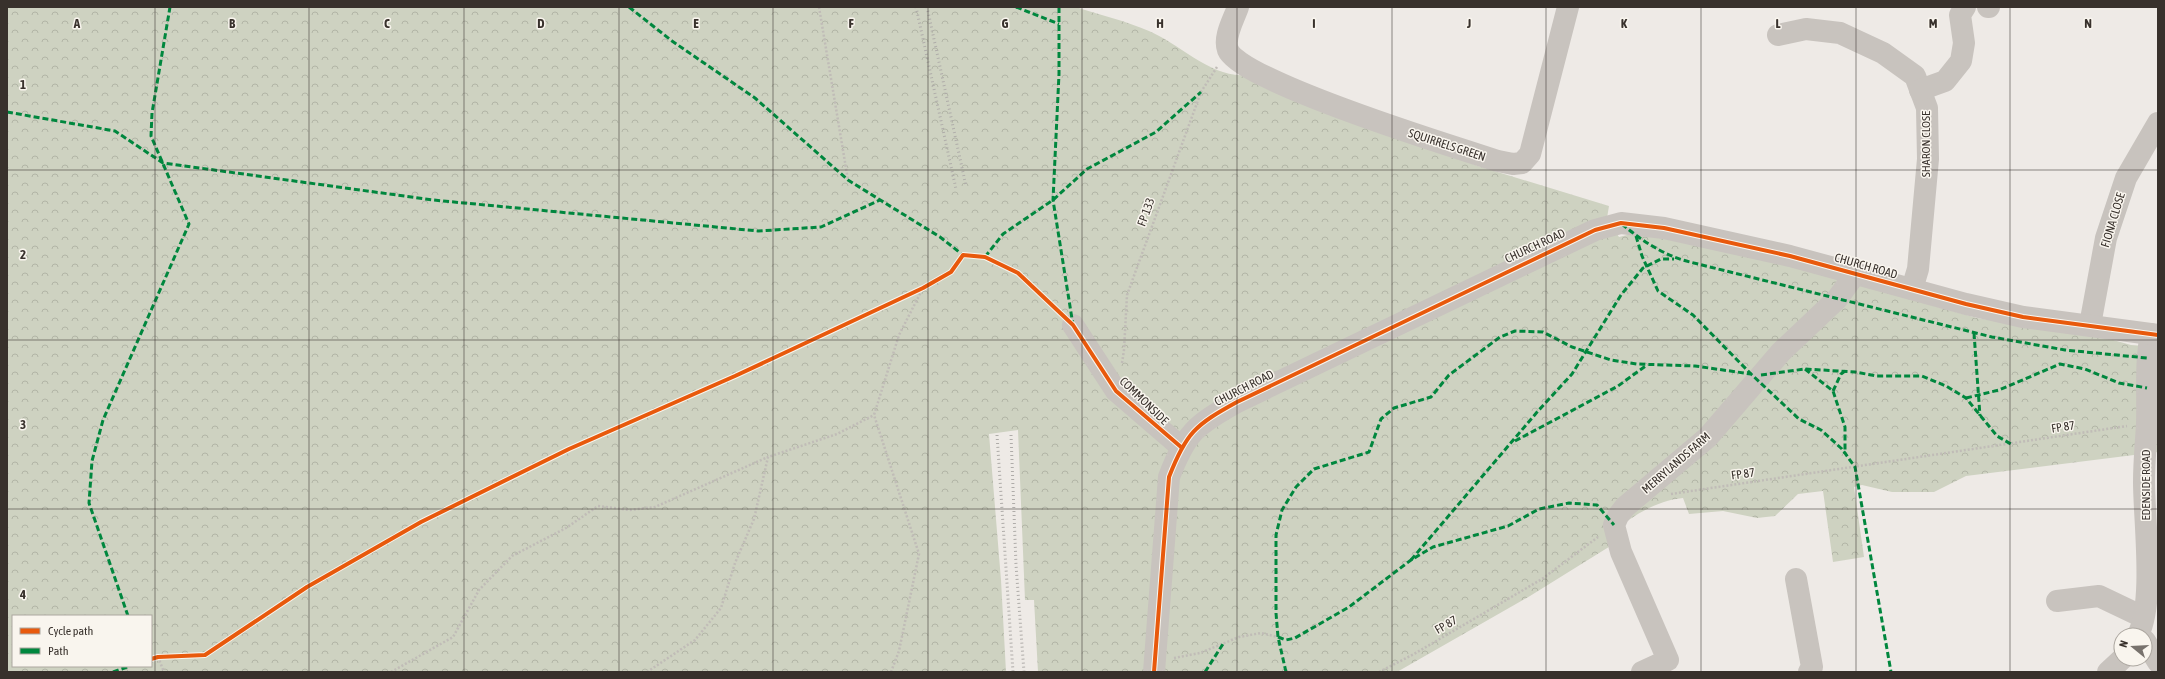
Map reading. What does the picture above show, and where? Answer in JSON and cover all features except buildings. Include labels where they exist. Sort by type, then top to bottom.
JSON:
[{"type":"street","points":[[1228,50],[1227,42],[1230,29],[1238,7]]},
{"type":"street","name":"SQUIRRELS GREEN","points":[[1228,50],[1239,64],[1353,113],[1498,161],[1513,164],[1522,162],[1530,154],[1568,7]]},
{"type":"street","points":[[1920,90],[1945,81],[1961,61],[1964,43],[1960,15],[1964,7]]},
{"type":"street","name":"SHARON CLOSE","points":[[1778,35],[1806,29],[1840,34],[1883,53],[1915,76],[1927,108],[1928,159],[1918,268],[1912,289]]},
{"type":"street","name":"FIONA CLOSE","points":[[2090,325],[2106,238],[2126,178],[2158,123]]},
{"type":"street","name":"CHURCH ROAD","points":[[1155,662],[1169,478],[1181,447],[1206,419],[1237,402],[1508,270],[1595,230],[1621,224],[1664,228],[1731,242],[2023,317],[2155,334]]},
{"type":"street","name":"MERRYLANDS FARM","points":[[1614,525],[1618,516],[1625,507],[1708,437],[1781,352],[1837,299],[1856,273]]},
{"type":"street","name":"COMMONSIDE","points":[[1073,325],[1116,391],[1181,447]]},
{"type":"street","name":"EDENSIDE ROAD","points":[[2144,623],[2144,481],[2147,423],[2146,358],[2155,334]]},
{"type":"street","points":[[1614,525],[1620,552],[1668,660],[1642,672]]},
{"type":"street","points":[[1796,579],[1812,667],[1809,672]]},
{"type":"street","points":[[2057,601],[2099,596],[2144,623],[2158,662]]},
{"type":"path","points":[[819,7],[848,180]]},
{"type":"path","points":[[891,672],[899,651],[919,554],[874,415],[899,335],[923,288]]},
{"type":"path","points":[[391,672],[453,637],[479,590],[512,556],[566,528],[598,506],[630,510],[655,507],[768,456],[837,434],[874,415]]},
{"type":"path","points":[[647,672],[695,640],[721,608],[735,563],[754,519],[768,456]]},
{"type":"path","points":[[1155,662],[1177,658],[1188,654],[1200,653],[1239,637],[1261,633],[1278,638]]},
{"type":"path","points":[[158,657],[164,672]]},
{"type":"green space","points":[[7,7],[1076,7],[1149,31],[1160,36],[1208,66],[1220,71],[1245,75],[1478,166],[1609,206],[1607,218],[1619,237],[1635,233],[1758,256],[1977,318],[2106,338],[2131,345],[2158,347],[2158,452],[1966,476],[1934,492],[1892,492],[1862,485],[1854,487],[1864,557],[1833,562],[1823,491],[1798,494],[1775,516],[1757,518],[1723,511],[1689,514],[1683,498],[1662,502],[1635,516],[1609,534],[1612,545],[1530,596],[1397,672],[1038,672],[1034,600],[1025,600],[1018,430],[989,434],[1001,580],[1006,672],[7,672]]},
{"type":"railway","points":[[916,7],[956,189]]},
{"type":"railway","points":[[927,7],[966,186]]},
{"type":"railway","points":[[997,435],[1013,672]]},
{"type":"railway","points":[[1011,435],[1016,565],[1024,672]]},
{"type":"marked path","points":[[128,615],[89,503],[92,461],[103,420],[189,224],[151,136],[152,113],[170,7]]},
{"type":"marked path","points":[[629,7],[672,41],[755,98],[848,180],[940,237],[963,255]]},
{"type":"marked path","points":[[1016,7],[1059,24]]},
{"type":"marked path","points":[[1059,7],[1059,74],[1053,200],[1073,325]]},
{"type":"marked path","points":[[985,257],[1003,234],[1053,200],[1087,169],[1156,132],[1201,92]]},
{"type":"marked path","points":[[7,112],[115,131],[163,163],[433,200],[758,231],[821,227],[880,200]]},
{"type":"marked path","points":[[1622,224],[1654,247],[1672,256],[1690,262],[1992,337],[2065,350],[2147,358]]},
{"type":"marked path","points":[[1636,236],[1642,256],[1658,291],[1693,315],[1751,374]]},
{"type":"marked path","points":[[1411,560],[1538,411],[1572,374],[1621,295],[1643,268],[1661,259],[1674,259]]},
{"type":"marked path","points":[[1286,672],[1278,637],[1276,613],[1276,535],[1282,510],[1296,487],[1314,469],[1369,452],[1381,419],[1394,408],[1431,397],[1449,375],[1500,337],[1515,331],[1543,332],[1572,347],[1611,360],[1637,364],[1695,366],[1751,374],[1799,419],[1821,430],[1842,449],[1855,467],[1891,672]]},
{"type":"marked path","points":[[1974,333],[1980,416]]},
{"type":"marked path","points":[[1966,398],[1999,390],[2060,364],[2085,369],[2119,383],[2147,388]]},
{"type":"marked path","points":[[1515,441],[1618,386],[1647,365]]},
{"type":"marked path","points":[[1805,369],[1833,391],[1845,427],[1845,454]]},
{"type":"marked path","points":[[1761,375],[1805,369],[1855,372],[1877,376],[1922,376],[1946,386],[1966,398],[1997,436],[2011,444]]},
{"type":"marked path","points":[[1833,391],[1841,374],[1845,371]]},
{"type":"marked path","points":[[1278,637],[1286,640],[1295,638],[1349,607],[1411,560],[1433,547],[1508,526],[1539,509],[1569,503],[1597,505],[1614,525]]},
{"type":"marked path","points":[[1205,672],[1223,644]]},
{"type":"marked path","points":[[113,672],[127,667]]},
{"type":"cycle path","points":[[1154,672],[1169,477],[1181,450],[1194,432],[1211,417],[1237,402],[1595,230],[1621,223],[1664,228],[1790,256],[1966,304],[2023,317],[2158,335]]},
{"type":"cycle path","points":[[152,659],[158,657],[205,655],[307,587],[421,522],[569,449],[735,376],[923,288],[951,272],[963,255],[985,257],[1018,273],[1073,325],[1116,391],[1181,447]]}]
